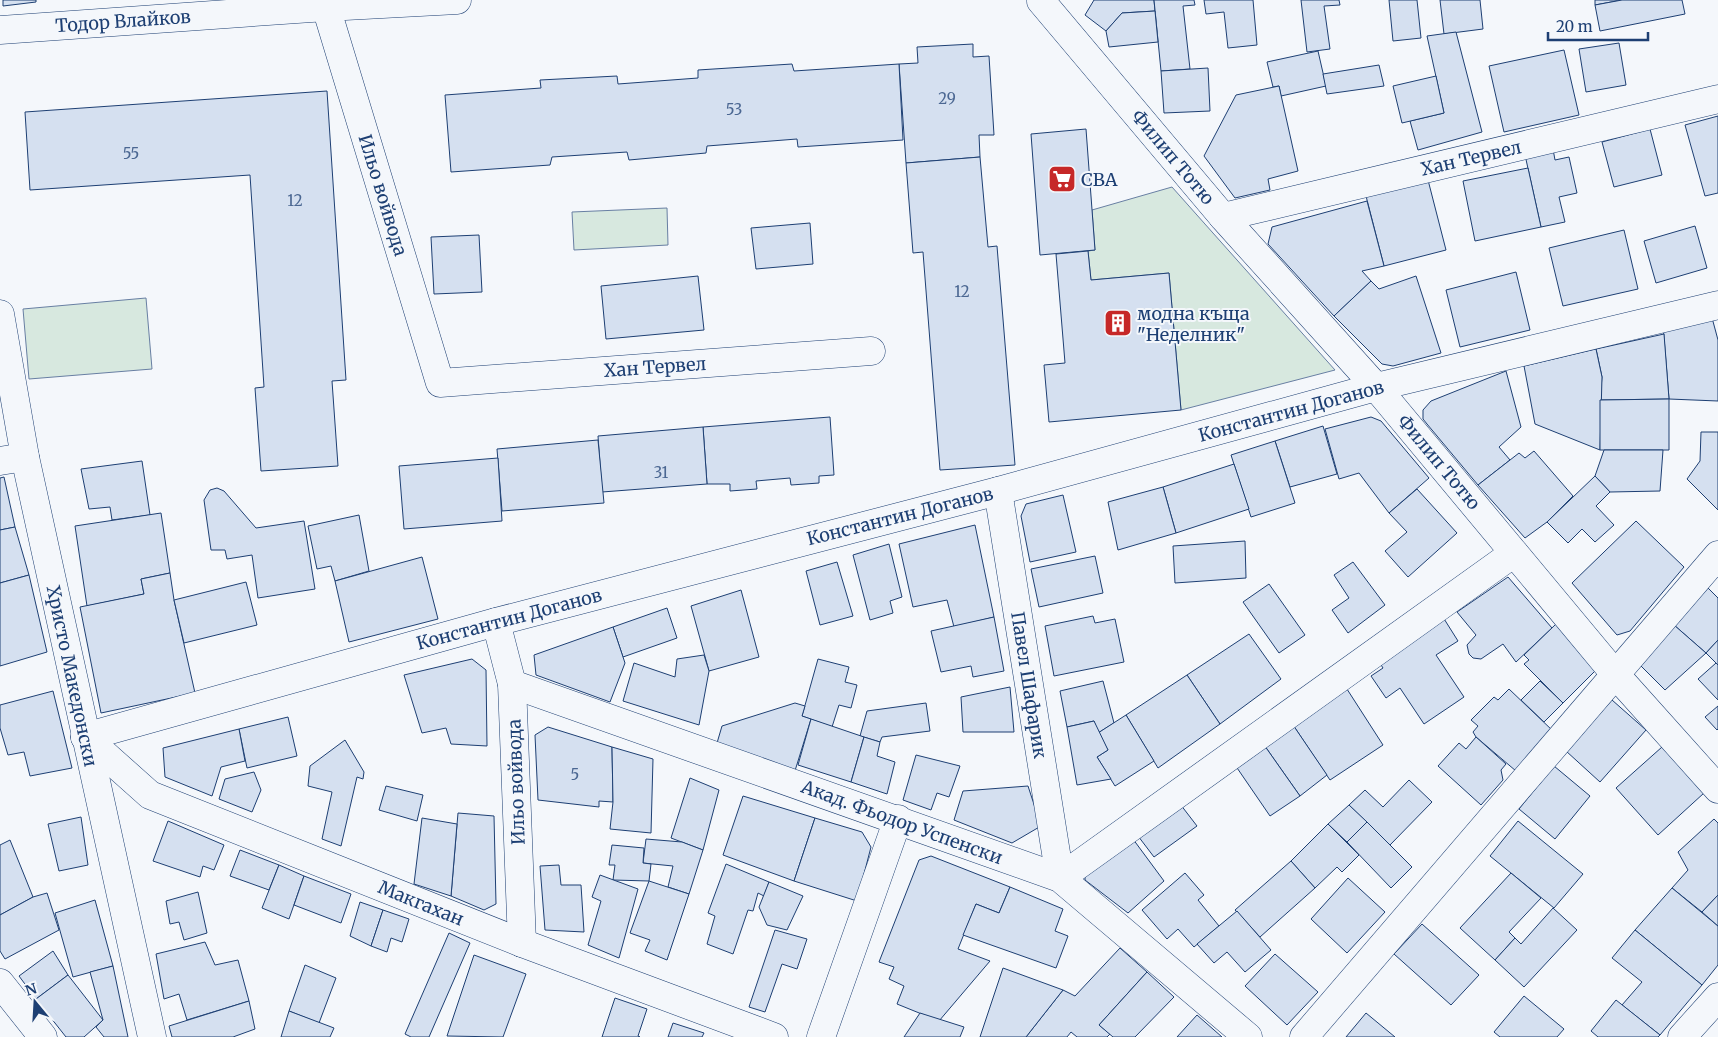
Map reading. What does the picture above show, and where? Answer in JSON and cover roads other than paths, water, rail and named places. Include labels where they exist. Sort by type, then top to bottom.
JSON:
[{"type":"street","name":"Тодор Влайков","points":[[0,30],[326,3],[456,0]]},
{"type":"street","name":"Филип Тотю","points":[[1041,1],[1223,217],[1376,387],[1616,674],[1718,789]]},
{"type":"street","name":"Ильо войвода","points":[[326,3],[440,383]]},
{"type":"street","name":"Хан Тервел","points":[[1223,217],[1718,99]]},
{"type":"street","name":"Константин Доганов","points":[[85,737],[496,622],[998,491],[1376,387],[1718,305]]},
{"type":"street","name":"Христо Македонски","points":[[0,314],[12,459],[85,737],[152,1037]]},
{"type":"street","name":"Хан Тервел","points":[[440,383],[871,351]]},
{"type":"street","name":"Павел Шафарик","points":[[998,491],[1060,878]]},
{"type":"street","points":[[1060,878],[1514,553]]},
{"type":"street","points":[[1304,1037],[1718,555]]},
{"type":"street","name":"Ильо войвода","points":[[496,622],[512,684],[522,943]]},
{"type":"street","name":"Акад. Фьодор Успенски","points":[[512,684],[898,819],[1060,878],[1248,1037]]},
{"type":"street","name":"Макгахан","points":[[85,737],[150,795],[522,943],[774,1037]]},
{"type":"street","points":[[821,1037],[898,819]]},
{"type":"street","points":[[0,982],[43,1037]]},
{"type":"street","points":[[1682,1037],[1718,997]]},
{"type":"place","name":"CBA","points":[[1062,179]]},
{"type":"place","name":"модна къща \"Неделник\"","points":[[1118,323]]}]
